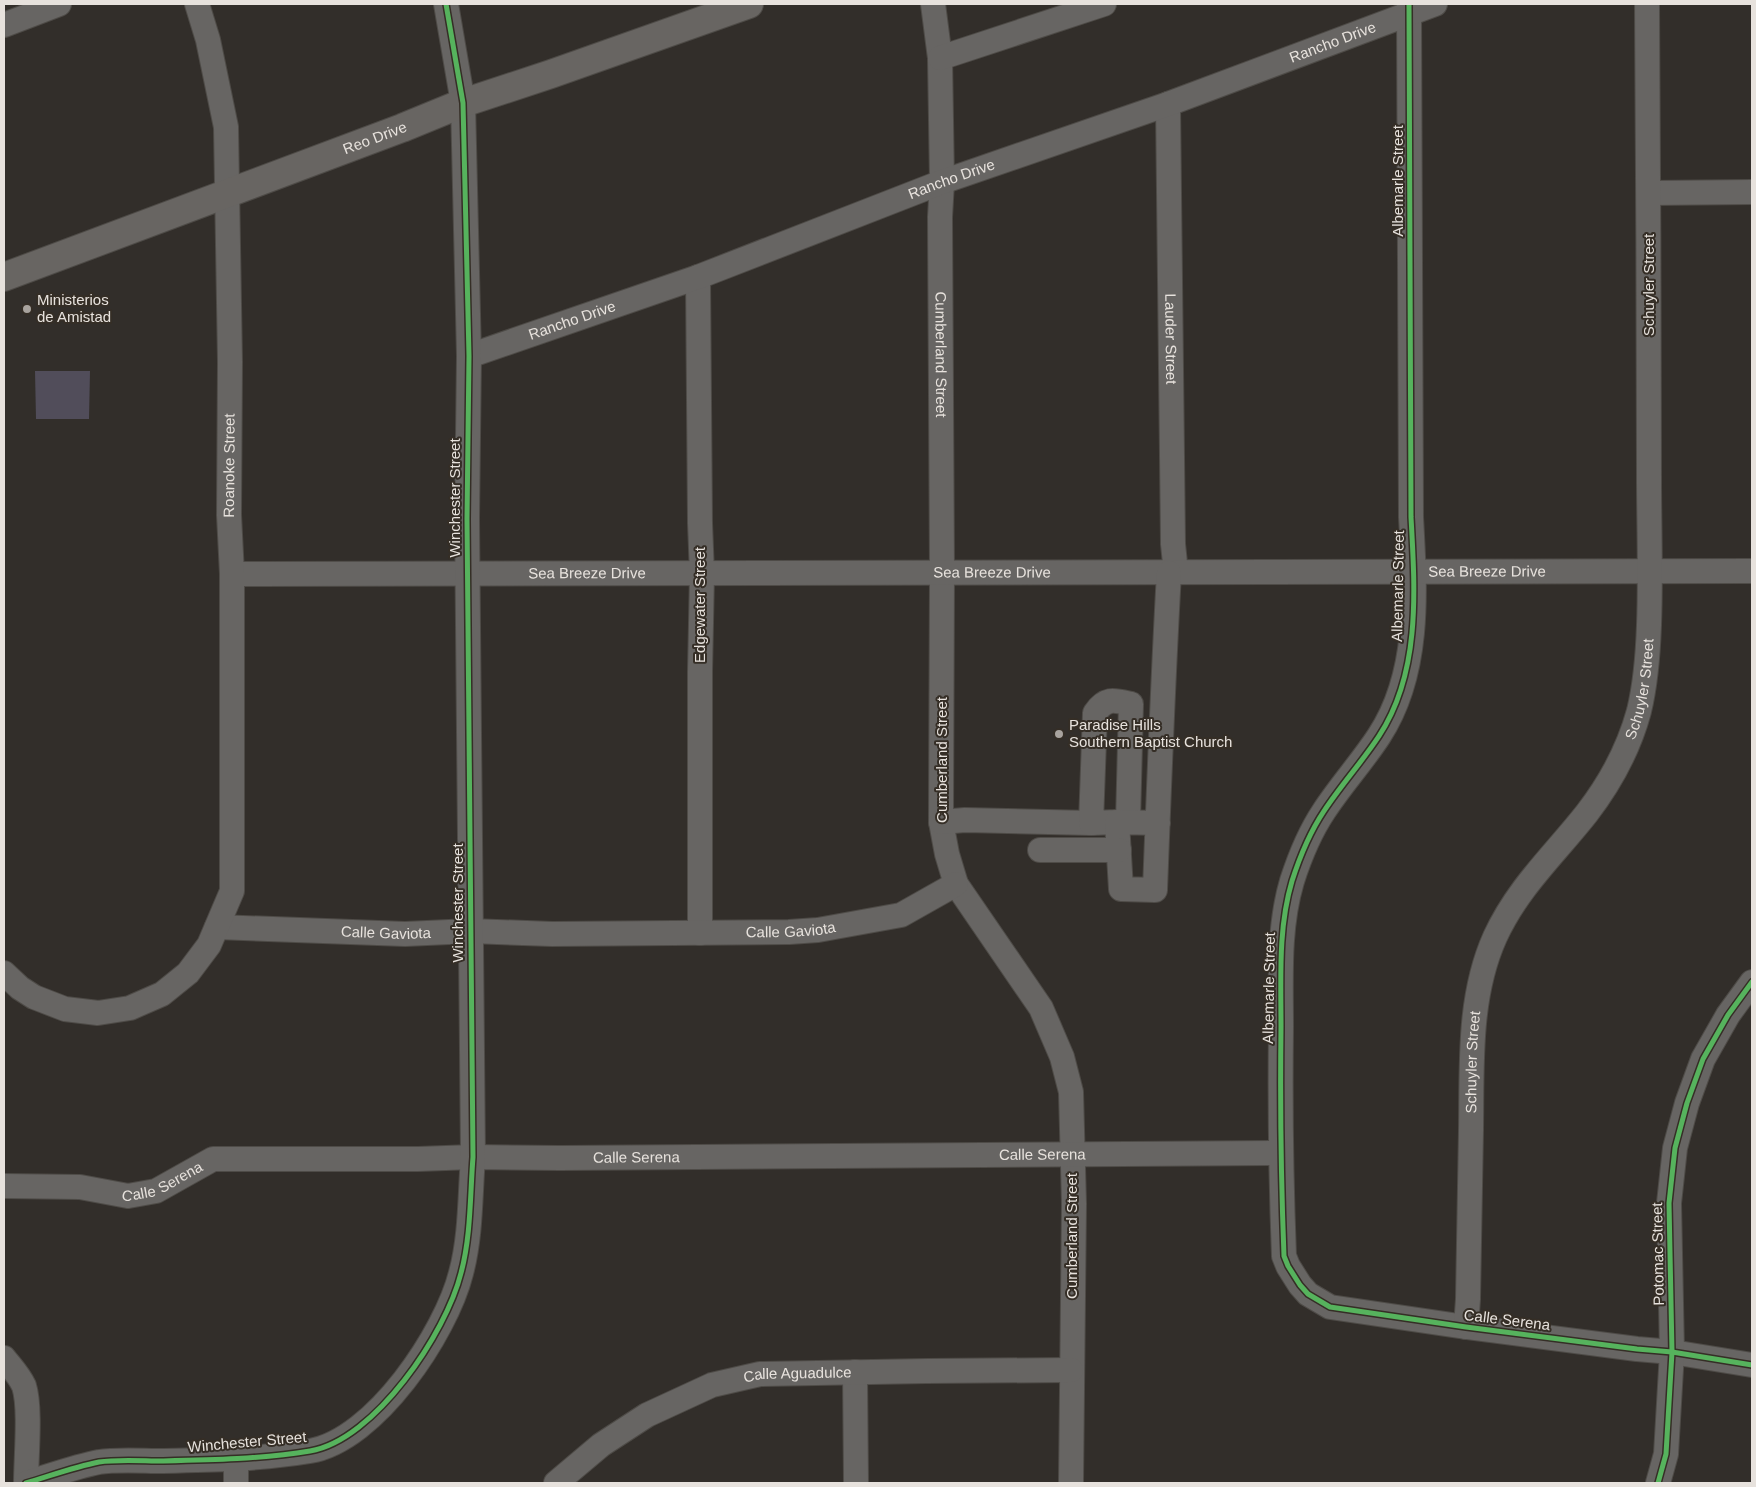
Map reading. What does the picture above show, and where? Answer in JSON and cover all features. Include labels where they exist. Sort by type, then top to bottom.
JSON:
[{"type":"main road","name":"Reo Drive","points":[[4,277],[402,128],[463,103],[749,4]]},
{"type":"street","points":[[4,25],[59,4]]},
{"type":"street","name":"Roanoke Street","points":[[197,4],[208,40],[226,127],[232,574],[232,891],[217,927]]},
{"type":"street","name":"Winchester Street","points":[[26,1483],[100,1462],[236,1459],[312,1451],[336,1443],[365,1421],[401,1385],[433,1339],[446,1315],[466,1254],[473,1156],[467,433],[469,356],[463,103],[446,4]]},
{"type":"street","name":"Cumberland Street","points":[[933,4],[940,58],[942,182],[940,217],[941,822],[947,854],[956,884],[1041,1008],[1062,1057],[1071,1092],[1073,1155],[1071,1483]]},
{"type":"street","points":[[940,58],[1104,4]]},
{"type":"street","name":"Rancho Drive","points":[[469,356],[698,277],[942,182],[1168,104],[1409,8],[1435,4]]},
{"type":"street","name":"Schuyler Street","points":[[1466,1327],[1472,1044],[1474,1009],[1482,974],[1495,938],[1511,907],[1534,874],[1587,813],[1606,785],[1625,749],[1638,714],[1647,674],[1651,571],[1647,4]]},
{"type":"street","name":"Albemarle Street","points":[[1284,1256],[1280,1153],[1283,918],[1297,866],[1311,834],[1324,810],[1379,736],[1398,699],[1405,676],[1413,629],[1409,8]]},
{"type":"street","name":"Lauder Street","points":[[1119,850],[1121,889],[1155,890],[1162,688],[1173,544],[1168,104]]},
{"type":"street","points":[[1649,193],[1752,192]]},
{"type":"street","name":"Edgewater Street","points":[[698,277],[702,574],[700,933]]},
{"type":"street","name":"Sea Breeze Drive","points":[[232,574],[1752,571]]},
{"type":"street","points":[[1091,823],[1096,713],[1101,704],[1113,700],[1131,704],[1142,702],[1162,688]]},
{"type":"street","points":[[1040,850],[1119,850],[1131,704]]},
{"type":"street","points":[[941,822],[965,820],[1091,823],[1158,822]]},
{"type":"street","name":"Calle Gaviota","points":[[217,927],[405,934],[471,931],[552,934],[789,932],[818,930],[901,915],[956,884]]},
{"type":"street","points":[[5,977],[34,997],[65,1009],[98,1012],[130,1008],[162,994],[176,984],[199,959],[217,927]]},
{"type":"street","name":"Potomac Street","points":[[1658,1483],[1666,1454],[1672,1352],[1669,1203],[1675,1148],[1686,1103],[1703,1059],[1728,1015],[1752,982]]},
{"type":"street","name":"Calle Serena","points":[[4,1186],[80,1187],[128,1196],[156,1190],[213,1160],[473,1156],[577,1158],[1280,1153]]},
{"type":"street","name":"Calle Serena","points":[[1284,1256],[1288,1266],[1308,1294],[1330,1307],[1466,1327],[1672,1352],[1752,1365]]},
{"type":"street","points":[[4,1358],[18,1374],[26,1396],[26,1483]]},
{"type":"street","name":"Calle Aguadulce","points":[[556,1483],[590,1453],[623,1430],[671,1403],[712,1385],[760,1374],[1071,1370]]},
{"type":"street","points":[[855,1372],[856,1483]]},
{"type":"street","points":[[236,1459],[236,1483]]},
{"type":"building","points":[[35,371],[90,371],[89,419],[36,419]]},
{"type":"cycle path","points":[[26,1483],[71,1469],[106,1461],[163,1461],[255,1457],[310,1451],[335,1443],[359,1427],[382,1406],[404,1380],[424,1353],[440,1325],[453,1297],[461,1273],[468,1230],[473,1157],[467,519],[469,356],[463,103],[446,4]]},
{"type":"cycle path","points":[[1409,4],[1411,517],[1414,573],[1412,630],[1409,658],[1393,711],[1379,736],[1314,827],[1298,862],[1284,917],[1281,972],[1281,1141],[1284,1256],[1288,1266],[1308,1294],[1330,1307],[1466,1327],[1672,1352],[1752,1365]]},
{"type":"cycle path","points":[[1658,1483],[1666,1454],[1672,1352],[1669,1203],[1675,1148],[1687,1103],[1703,1059],[1728,1015],[1752,982]]},
{"type":"place","name":"Ministerios de Amistad","points":[[27,309]]},
{"type":"place","name":"Paradise Hills Southern Baptist Church","points":[[1059,734]]}]
